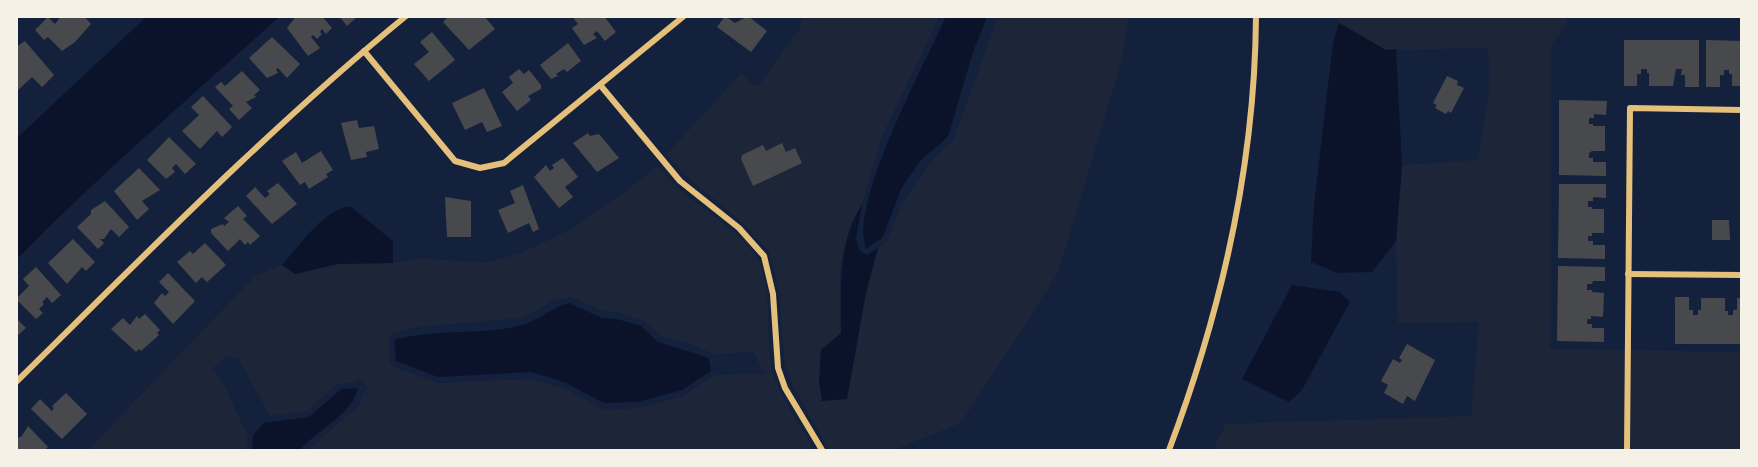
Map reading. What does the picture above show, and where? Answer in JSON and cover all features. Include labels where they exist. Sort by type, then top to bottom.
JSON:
[{"type":"street","points":[[16,382],[216,185],[406,16]]},
{"type":"street","points":[[364,51],[455,160],[480,168],[504,163],[684,16]]},
{"type":"street","points":[[1169,450],[1210,329],[1236,215],[1249,127],[1256,16]]},
{"type":"street","points":[[601,86],[680,181],[739,228],[764,256],[773,294],[778,368],[785,388],[822,450]]},
{"type":"street","points":[[1627,450],[1630,108],[1742,110]]},
{"type":"street","points":[[1628,274],[1742,275]]},
{"type":"shaded area","points":[[946,16],[987,17],[973,52],[948,137],[920,161],[901,189],[883,237],[866,249],[864,227],[868,199],[878,167]]},
{"type":"shaded area","points":[[146,17],[279,17],[113,166],[17,259],[17,138]]},
{"type":"shaded area","points":[[803,17],[939,17],[882,136],[862,204],[850,225],[840,269],[841,333],[821,350],[819,382],[866,293],[878,248],[888,240],[901,206],[934,158],[953,141],[998,17],[1128,17],[1123,56],[1058,273],[961,423],[894,450],[829,450],[792,384],[785,366],[779,292],[769,251],[742,222],[685,175],[667,154],[741,73],[753,85],[759,85],[799,30]]},
{"type":"shaded area","points":[[1338,17],[1566,17],[1567,22],[1551,46],[1550,349],[1741,352],[1741,450],[1213,450],[1226,424],[1471,416],[1479,322],[1398,323],[1396,241],[1402,165],[1478,160],[1490,83],[1488,48],[1386,50],[1339,23]]},
{"type":"shaded area","points":[[1339,23],[1386,50],[1396,49],[1402,165],[1396,241],[1372,272],[1338,273],[1311,262],[1314,204],[1333,43]]},
{"type":"shaded area","points":[[658,165],[679,189],[742,239],[758,260],[766,283],[770,356],[775,380],[814,450],[308,450],[359,405],[362,395],[369,388],[359,379],[356,382],[337,384],[307,411],[270,416],[238,358],[226,356],[213,368],[223,383],[248,436],[246,450],[88,450],[255,276],[282,265],[295,274],[338,264],[393,263],[417,258],[484,263],[522,253],[575,227],[645,177]],"holes":[[[571,297],[604,311],[618,312],[644,321],[661,336],[688,343],[714,354],[753,352],[765,374],[715,375],[683,396],[640,408],[604,410],[562,388],[530,379],[438,383],[394,367],[390,362],[389,338],[393,333],[416,327],[523,318],[553,300]]]},
{"type":"shaded area","points":[[862,204],[856,238],[860,251],[867,255],[878,248],[866,293],[847,399],[822,401],[819,382],[821,350],[841,333],[841,283],[844,251],[848,235]]},
{"type":"shaded area","points":[[350,206],[393,241],[393,263],[338,264],[295,274],[282,265],[321,222],[340,209]]},
{"type":"shaded area","points":[[1292,285],[1340,292],[1350,302],[1302,390],[1289,402],[1242,379]]},
{"type":"shaded area","points":[[569,303],[602,318],[617,319],[641,326],[658,342],[709,358],[711,371],[682,390],[638,402],[604,403],[564,382],[531,372],[438,377],[396,361],[394,340],[426,334],[491,330],[523,325]]},
{"type":"shaded area","points":[[358,388],[355,397],[342,414],[300,450],[252,450],[253,436],[263,423],[309,417],[341,389]]},
{"type":"building","points":[[61,16],[84,16],[91,24],[75,42],[62,51],[48,37],[44,40],[35,30],[48,17],[55,24]]},
{"type":"building","points":[[296,16],[322,16],[332,28],[326,34],[322,29],[320,32],[322,34],[317,39],[313,35],[311,37],[320,48],[308,56],[287,28]]},
{"type":"building","points":[[339,16],[358,16],[347,26]]},
{"type":"building","points":[[449,16],[484,16],[495,29],[469,50],[443,22]]},
{"type":"building","points":[[577,16],[604,16],[616,32],[605,41],[597,31],[593,34],[597,38],[584,45],[572,28],[578,24],[574,19]]},
{"type":"building","points":[[725,16],[735,23],[748,16],[767,31],[751,52],[717,27]]},
{"type":"building","points":[[432,32],[455,60],[429,81],[414,64],[429,52],[420,42]]},
{"type":"building","points":[[272,37],[300,64],[287,78],[278,68],[276,69],[278,73],[267,78],[249,58]]},
{"type":"building","points":[[1624,40],[1699,40],[1699,87],[1685,87],[1685,75],[1681,75],[1682,69],[1676,69],[1673,86],[1649,86],[1649,73],[1647,69],[1641,69],[1641,74],[1637,74],[1637,86],[1624,86]]},
{"type":"building","points":[[1706,40],[1742,41],[1742,86],[1732,86],[1732,74],[1729,74],[1729,70],[1724,70],[1724,75],[1720,75],[1720,87],[1706,87]]},
{"type":"building","points":[[25,41],[54,75],[42,87],[32,77],[16,92],[16,47]]},
{"type":"building","points":[[568,43],[581,61],[567,72],[564,69],[556,74],[558,76],[551,79],[540,65]]},
{"type":"building","points":[[519,69],[524,74],[529,70],[541,85],[541,89],[528,96],[531,100],[517,111],[502,92],[513,83],[509,77]]},
{"type":"building","points":[[242,71],[260,90],[254,95],[256,97],[246,102],[252,108],[239,120],[229,109],[233,106],[215,87],[221,82],[225,86]]},
{"type":"building","points":[[1447,76],[1458,81],[1457,85],[1464,88],[1451,113],[1448,111],[1446,114],[1435,108],[1437,105],[1433,103]]},
{"type":"building","points":[[484,88],[502,126],[487,132],[482,122],[465,130],[452,103]]},
{"type":"building","points":[[203,96],[232,127],[222,137],[217,131],[200,149],[182,131],[199,115],[191,107]]},
{"type":"building","points":[[1559,100],[1607,101],[1606,115],[1594,114],[1594,118],[1589,118],[1589,124],[1593,126],[1605,126],[1605,151],[1592,151],[1589,153],[1589,158],[1593,158],[1593,162],[1606,162],[1606,176],[1559,175]]},
{"type":"building","points":[[357,120],[359,128],[374,126],[379,149],[366,152],[367,157],[351,160],[341,123]]},
{"type":"building","points":[[588,133],[590,136],[599,134],[619,158],[597,172],[573,143]]},
{"type":"building","points":[[169,137],[196,164],[185,174],[176,164],[172,168],[175,172],[166,179],[147,160]]},
{"type":"building","points":[[782,143],[786,152],[795,148],[802,163],[753,186],[741,159],[742,155],[763,145],[766,151]]},
{"type":"building","points":[[321,151],[333,170],[326,174],[328,177],[309,189],[305,182],[300,185],[282,161],[296,152],[302,163]]},
{"type":"building","points":[[563,158],[578,177],[565,187],[573,197],[559,208],[534,177],[546,165],[550,171],[554,168],[552,165]]},
{"type":"building","points":[[139,168],[160,190],[142,201],[149,209],[137,220],[114,191]]},
{"type":"building","points":[[278,183],[297,204],[272,224],[246,196],[255,187],[265,198],[270,194],[267,191]]},
{"type":"building","points":[[1559,184],[1606,184],[1606,198],[1593,197],[1593,201],[1588,201],[1588,207],[1592,209],[1604,209],[1604,233],[1592,233],[1592,236],[1588,236],[1588,241],[1593,241],[1593,245],[1605,245],[1605,259],[1558,258]]},
{"type":"building","points":[[523,185],[539,229],[533,232],[529,223],[508,233],[498,210],[515,203],[510,191]]},
{"type":"building","points":[[445,197],[471,201],[471,237],[447,237]]},
{"type":"building","points":[[105,201],[129,227],[119,237],[111,229],[104,239],[100,239],[104,243],[98,249],[77,227],[91,214],[91,210]]},
{"type":"building","points":[[238,206],[247,216],[243,219],[260,236],[250,245],[248,242],[245,245],[240,239],[228,251],[211,233],[211,229],[223,224],[224,226],[229,222],[224,218]]},
{"type":"building","points":[[1712,220],[1729,220],[1730,240],[1712,240]]},
{"type":"building","points":[[73,239],[95,262],[86,271],[82,267],[67,284],[48,263]]},
{"type":"building","points":[[205,243],[226,265],[207,282],[202,277],[196,283],[177,262],[190,251],[193,254]]},
{"type":"building","points":[[1558,266],[1605,267],[1605,281],[1593,281],[1592,284],[1587,284],[1587,290],[1604,293],[1603,317],[1591,316],[1591,319],[1587,319],[1587,324],[1592,324],[1592,328],[1604,328],[1604,342],[1557,341]]},
{"type":"building","points":[[36,267],[61,295],[52,303],[47,297],[39,309],[43,313],[36,319],[16,299],[29,286],[23,279]]},
{"type":"building","points":[[168,273],[195,301],[173,324],[154,303],[162,293],[165,296],[169,292],[159,282]]},
{"type":"building","points":[[1675,297],[1689,297],[1689,310],[1693,310],[1693,315],[1698,315],[1698,310],[1701,310],[1701,298],[1725,298],[1725,311],[1728,311],[1728,315],[1733,315],[1733,310],[1737,310],[1737,298],[1742,298],[1742,344],[1675,344]]},
{"type":"building","points":[[145,314],[160,330],[157,333],[159,335],[141,351],[139,349],[136,352],[111,329],[123,318],[130,325],[137,316],[139,319]]},
{"type":"building","points":[[16,318],[26,328],[16,337]]},
{"type":"building","points":[[1407,344],[1435,360],[1415,401],[1407,396],[1403,404],[1384,393],[1388,385],[1381,381],[1393,359],[1400,363],[1402,360],[1399,358]]},
{"type":"building","points":[[66,393],[87,414],[62,439],[31,409],[40,399],[52,411],[54,408],[52,406]]},
{"type":"building","points":[[28,426],[48,447],[45,450],[16,450],[16,439],[22,436]]}]
